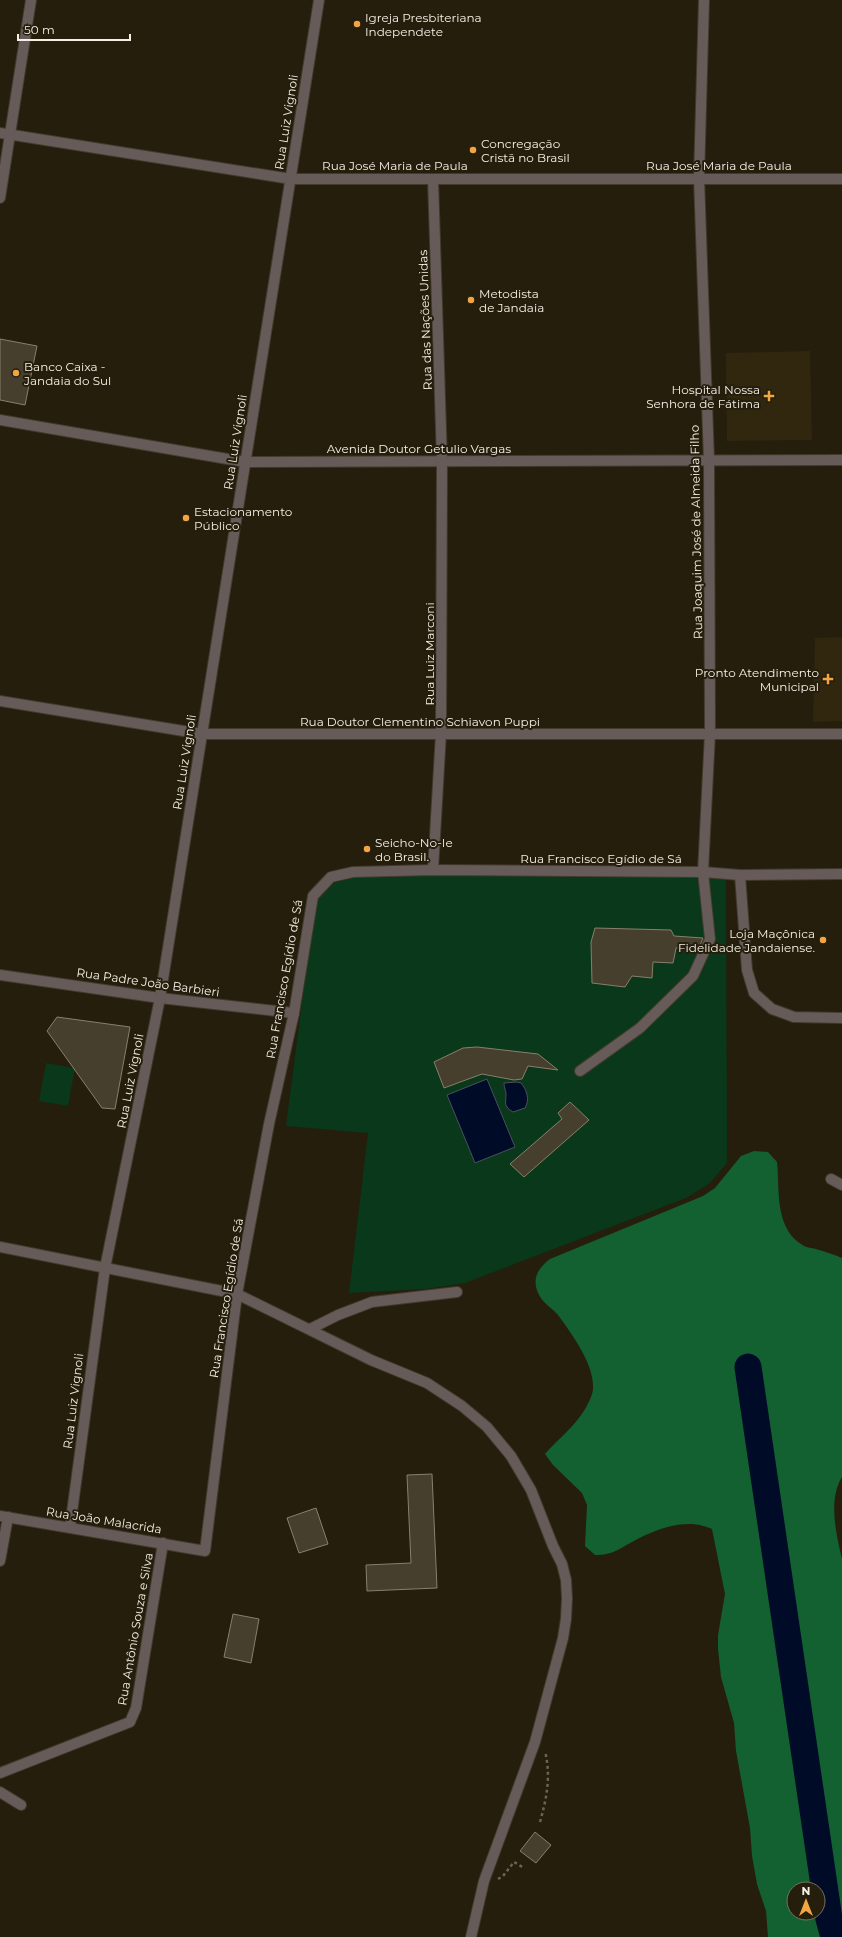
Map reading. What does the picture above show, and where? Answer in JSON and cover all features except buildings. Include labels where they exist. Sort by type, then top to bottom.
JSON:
[{"type":"street","points":[[0,198],[5,133],[31,0]]},
{"type":"street","name":"Rua Luiz Vignoli","points":[[70,1527],[105,1268],[160,998],[319,0]]},
{"type":"street","name":"Rua Joaquim José de Almeida Filho","points":[[580,1071],[640,1028],[693,976],[710,939],[704,872],[710,733],[709,460],[699,178],[704,0]]},
{"type":"street","name":"Rua José Maria de Paula","points":[[5,133],[290,178],[842,179]]},
{"type":"street","name":"Rua das Nações Unidas","points":[[433,178],[442,461]]},
{"type":"street","name":"Avenida Doutor Getulio Vargas","points":[[0,420],[245,462],[842,460]]},
{"type":"street","name":"Rua Luiz Marconi","points":[[433,870],[442,734],[442,461]]},
{"type":"street","name":"Rua Doutor Clementino Schiavon Puppi","points":[[0,701],[202,734],[842,734]]},
{"type":"street","name":"Rua Francisco Egídio de Sá","points":[[204,1551],[237,1294],[268,1124],[294,1013],[313,896],[331,877],[353,872],[433,870],[704,872],[740,875],[842,874]]},
{"type":"street","points":[[740,875],[747,970],[754,993],[772,1009],[794,1016],[842,1018]]},
{"type":"street","name":"Rua Padre João Barbieri","points":[[0,975],[160,998],[294,1013]]},
{"type":"street","points":[[831,1179],[842,1185]]},
{"type":"street","points":[[0,1247],[237,1294],[371,1360],[427,1383],[462,1406],[487,1427],[511,1456],[530,1490],[562,1564],[566,1580],[567,1598],[563,1638],[535,1742],[484,1881],[471,1937]]},
{"type":"street","points":[[310,1329],[338,1315],[372,1302],[457,1292]]},
{"type":"street","points":[[0,1561],[4,1517]]},
{"type":"street","name":"Rua João Malacrida","points":[[4,1517],[70,1527],[204,1551]]},
{"type":"street","name":"Rua Antônio Souza e Silva","points":[[0,1773],[130,1722],[136,1708],[163,1543]]},
{"type":"street","points":[[0,1792],[21,1806]]},
{"type":"path","points":[[535,1742],[545,1751],[550,1774],[548,1794],[540,1822]]},
{"type":"path","points":[[484,1881],[495,1881],[503,1876],[514,1862],[524,1868]]},
{"type":"shaded area","name":"Hospital Nossa Senhora de Fátima","points":[[810,351],[812,440],[727,441],[726,353]]},
{"type":"shaded area","name":"Pronto Atendimento Municipal","points":[[842,637],[842,721],[813,722],[815,638]]},
{"type":"green space","points":[[357,876],[726,876],[727,1163],[710,1183],[686,1198],[465,1283],[426,1289],[349,1293],[368,1133],[286,1126],[315,902],[335,882]]},
{"type":"green space","points":[[46,1063],[75,1068],[68,1106],[39,1101]]},
{"type":"green space","points":[[754,1151],[768,1152],[777,1162],[780,1208],[783,1220],[794,1239],[804,1246],[842,1258],[842,1477],[835,1496],[834,1517],[842,1559],[842,1937],[768,1937],[766,1911],[757,1884],[752,1856],[750,1828],[736,1751],[734,1723],[721,1677],[718,1635],[725,1594],[712,1529],[692,1524],[671,1526],[641,1537],[615,1552],[595,1555],[585,1546],[587,1505],[582,1493],[553,1465],[545,1454],[577,1421],[587,1406],[593,1387],[589,1366],[584,1354],[558,1315],[543,1301],[539,1295],[536,1279],[539,1270],[550,1259],[703,1196],[715,1188],[741,1156]]},
{"type":"water","points":[[487,1079],[515,1147],[475,1163],[447,1095]]},
{"type":"water","points":[[504,1083],[521,1083],[525,1089],[527,1095],[527,1105],[525,1108],[513,1112],[506,1106]]},
{"type":"waterway","points":[[748,1367],[829,1919],[834,1937]]},
{"type":"place","name":"Igreja Presbiteriana Independete","points":[[357,24]]},
{"type":"place","name":"Concregação Cristã no Brasil","points":[[473,150]]},
{"type":"place","name":"Metodista de Jandaia","points":[[471,300]]},
{"type":"place","name":"Banco Caixa - Jandaia do Sul","points":[[16,373]]},
{"type":"place","name":"Hospital Nossa Senhora de Fátima","points":[[769,396]]},
{"type":"place","name":"Estacionamento Público","points":[[186,518]]},
{"type":"place","name":"Pronto Atendimento Municipal","points":[[828,679]]},
{"type":"place","name":"Seicho-No-Ie do Brasil.","points":[[367,849]]},
{"type":"place","name":"Loja Maçônica Fidelidade Jandaiense.","points":[[823,940]]}]
